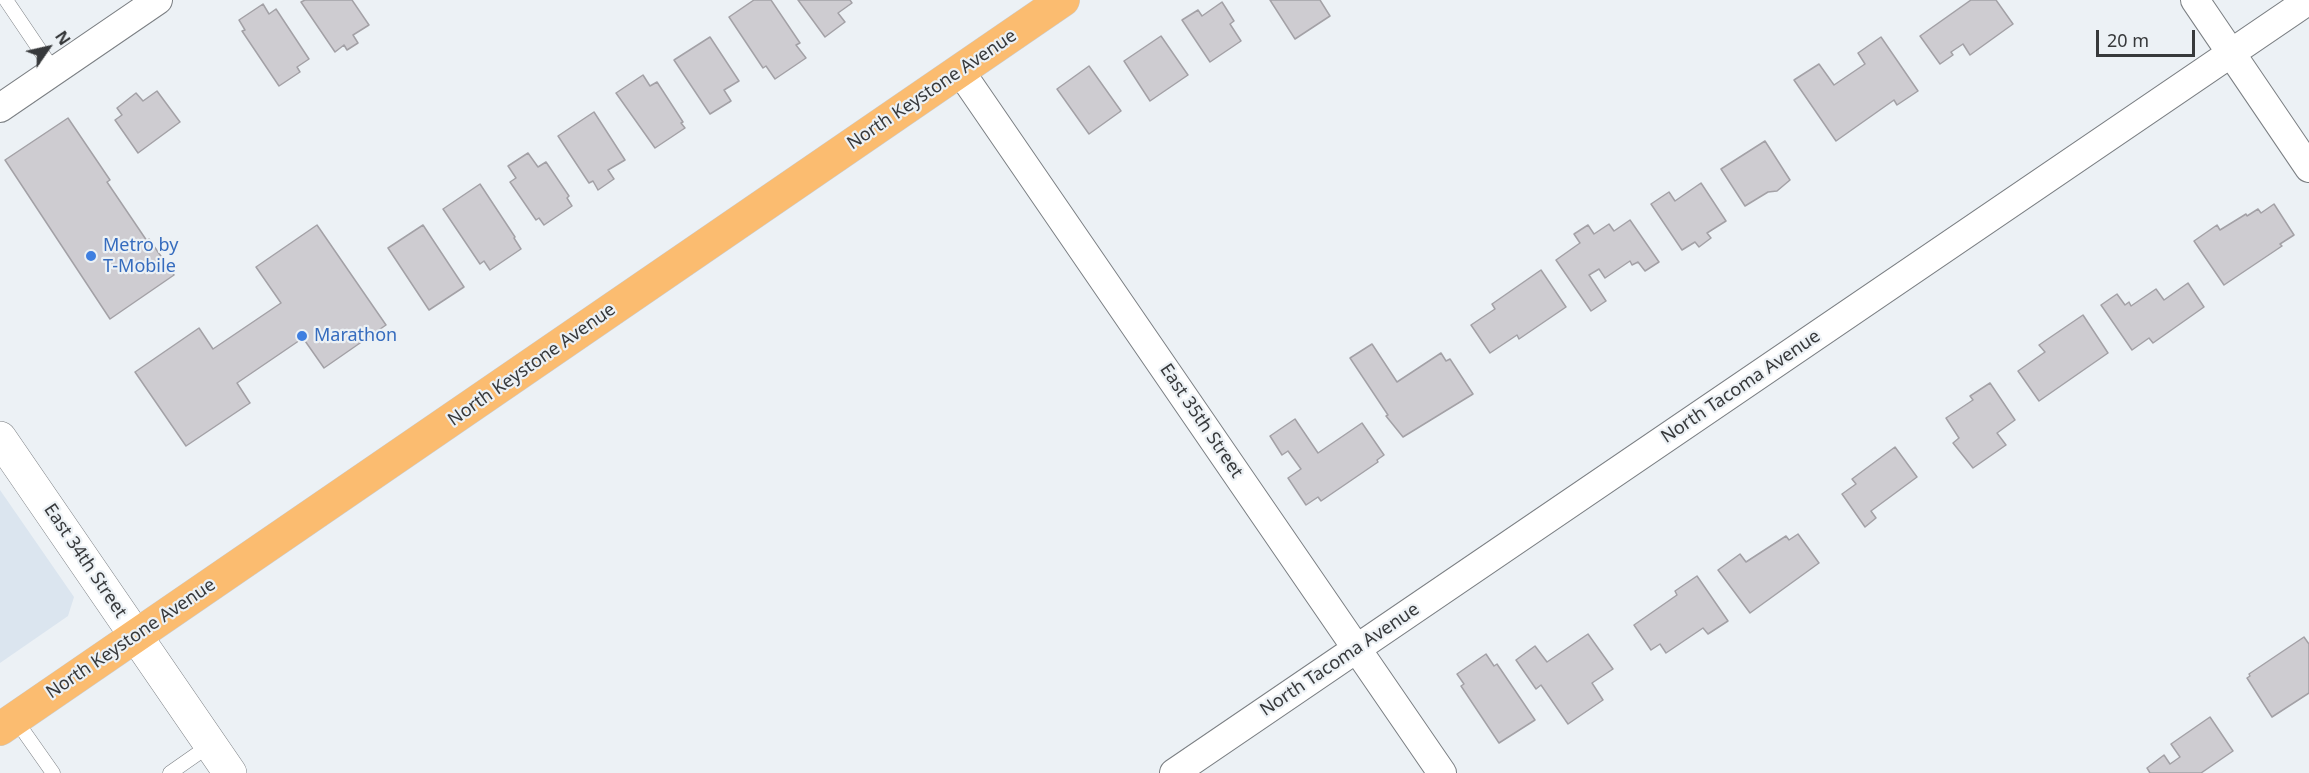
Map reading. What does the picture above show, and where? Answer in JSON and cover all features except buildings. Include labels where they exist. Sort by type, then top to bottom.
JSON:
[{"type":"main road","name":"North Keystone Avenue","points":[[8,724],[1063,0]]},
{"type":"main road","name":"East 34th Street","points":[[0,438],[230,773]]},
{"type":"street","points":[[0,108],[158,0]]},
{"type":"street","points":[[2195,0],[2309,168]]},
{"type":"street","name":"North Tacoma Avenue","points":[[1174,773],[2309,0]]},
{"type":"street","name":"East 35th Street","points":[[960,71],[1442,773]]},
{"type":"lane","points":[[6,0],[54,71]]},
{"type":"lane","points":[[8,724],[53,773]]},
{"type":"lane","points":[[170,773],[210,745]]},
{"type":"shaded area","points":[[0,490],[74,597],[68,616],[0,663]]},
{"type":"place","name":"Metro by T-Mobile","points":[[91,256]]},
{"type":"place","name":"Marathon","points":[[302,336]]}]
